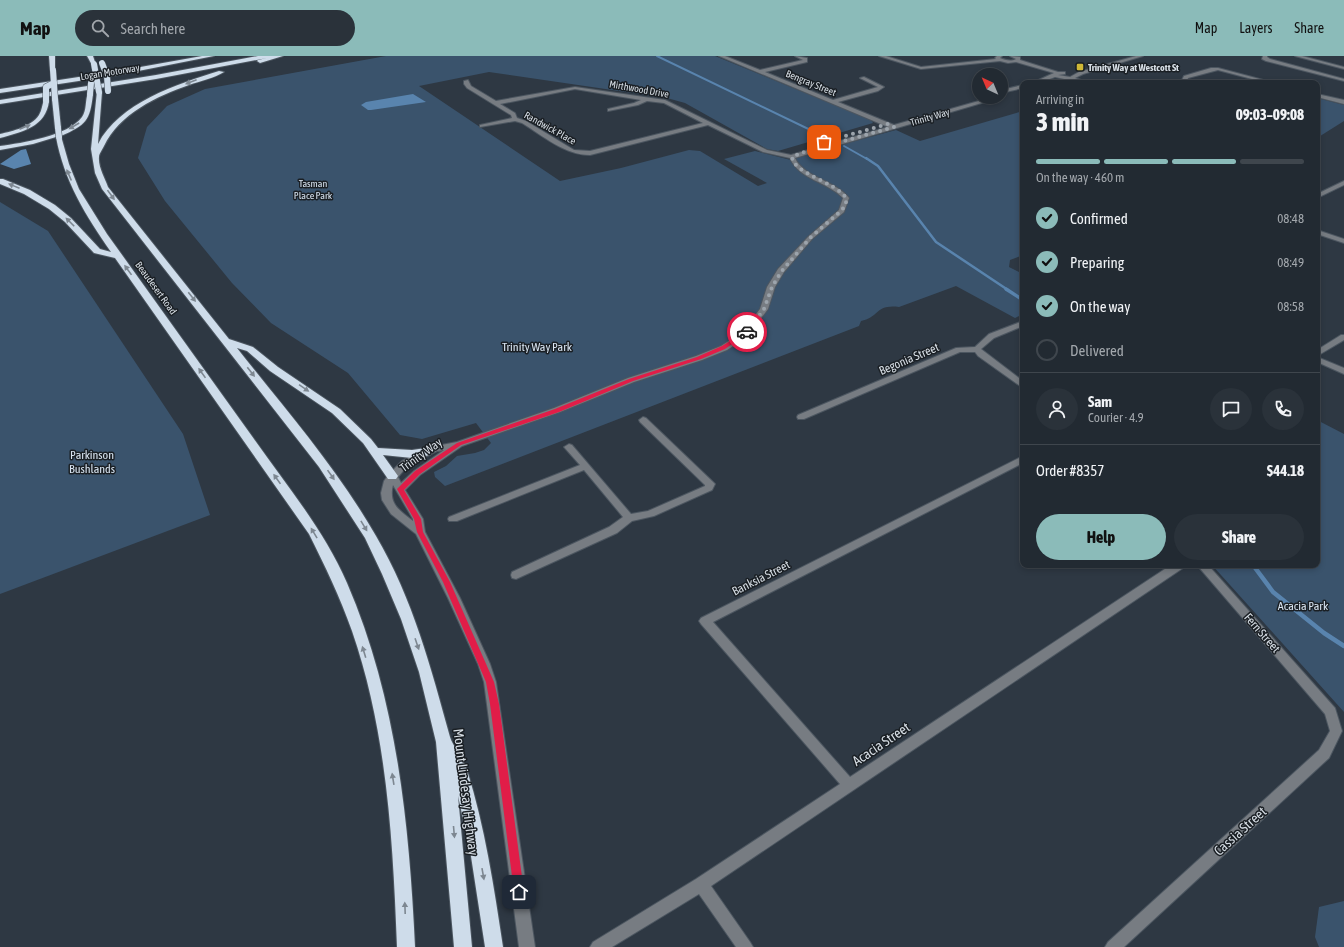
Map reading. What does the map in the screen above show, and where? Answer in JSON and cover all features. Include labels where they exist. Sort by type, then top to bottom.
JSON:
[{"type":"highway","name":"Beaudesert Road","points":[[52,56],[55,100],[62,156],[82,202],[118,256],[314,533],[338,580],[350,609],[377,694],[388,748],[398,809],[404,885],[406,947]]},
{"type":"highway","name":"Beaudesert Road","points":[[90,56],[98,79],[99,94],[94,148],[95,160],[100,177],[112,197],[323,464],[343,493]]},
{"type":"highway","points":[[99,56],[107,76],[108,91],[99,94]]},
{"type":"highway","points":[[151,67],[197,56]]},
{"type":"highway","name":"Logan Motorway","points":[[0,91],[211,56]]},
{"type":"highway","name":"Logan Motorway","points":[[0,98],[122,79],[247,56]]},
{"type":"highway","points":[[0,102],[136,81],[267,56]]},
{"type":"highway","points":[[95,160],[99,148],[110,130],[124,117],[144,104],[175,88],[198,79],[280,56]]},
{"type":"highway","points":[[0,85],[139,62]]},
{"type":"highway","points":[[0,148],[25,144],[50,137],[79,124],[86,115],[91,83],[98,79]]},
{"type":"highway","points":[[0,136],[24,128],[37,121],[45,112],[46,87],[54,83]]},
{"type":"highway","points":[[0,181],[27,192],[52,207],[68,220],[97,250],[118,256]]},
{"type":"highway","points":[[227,341],[250,349],[274,369],[336,411],[361,434],[392,476]]},
{"type":"highway","points":[[375,451],[406,454],[426,452]]},
{"type":"highway","name":"Mount Lindesay Highway","points":[[343,493],[371,538],[389,574],[408,619],[426,672],[444,742],[458,881],[462,947]]},
{"type":"highway","points":[[444,742],[459,768],[461,775],[479,850],[494,947]]},
{"type":"street","name":"Bengray Street","points":[[721,56],[894,127]]},
{"type":"street","points":[[760,72],[805,61],[805,59],[797,56]]},
{"type":"street","points":[[881,56],[920,68],[1014,57],[1056,74],[1080,80]]},
{"type":"street","points":[[1056,80],[1127,56]]},
{"type":"street","points":[[1073,77],[1081,73],[1140,56]]},
{"type":"street","points":[[1265,56],[1264,58],[1268,60],[1344,80]]},
{"type":"street","points":[[1298,56],[1344,68]]},
{"type":"street","points":[[1184,80],[1186,77],[1213,69],[1261,80]]},
{"type":"street","points":[[1041,80],[1056,74]]},
{"type":"street","points":[[833,102],[882,87],[862,78]]},
{"type":"street","name":"Randwick Place","points":[[466,81],[466,84],[469,87],[513,114],[515,119],[524,122],[572,151],[580,153],[590,153],[709,123]]},
{"type":"street","points":[[1008,90],[1020,87]]},
{"type":"street","name":"Mirthwood Drive","points":[[496,103],[575,88],[646,99],[670,104],[765,151],[792,157]]},
{"type":"street","name":"Trinity Way","points":[[1008,95],[1020,91]]},
{"type":"street","points":[[1320,96],[1344,102]]},
{"type":"street","points":[[610,110],[641,102],[646,99]]},
{"type":"street","name":"Trinity Way","points":[[792,157],[804,148],[972,100]]},
{"type":"street","name":"Trinity Way","points":[[792,157],[801,153],[975,104]]},
{"type":"street","points":[[482,126],[515,119]]},
{"type":"street","name":"Trinity Way","points":[[392,476],[405,463],[426,452],[442,446],[459,444],[557,410],[631,380],[699,358],[724,348],[744,335],[764,309],[772,287],[781,272],[810,238],[842,210],[846,204],[846,198],[843,193],[799,168],[793,162],[792,157]]},
{"type":"street","points":[[1320,195],[1344,183]]},
{"type":"street","points":[[1320,233],[1344,242]]},
{"type":"street","points":[[1020,324],[987,339],[981,343],[977,350],[1020,383]]},
{"type":"street","points":[[1320,352],[1344,337]]},
{"type":"street","name":"Begonia Street","points":[[801,417],[960,350],[977,350]]},
{"type":"street","points":[[1320,360],[1344,371]]},
{"type":"street","points":[[516,575],[613,530],[629,518],[650,514],[709,488],[710,484],[643,420]]},
{"type":"street","name":"Trinity Way","points":[[400,489],[414,476],[459,444]]},
{"type":"street","points":[[569,447],[629,518]]},
{"type":"street","name":"Banksia Street","points":[[849,785],[705,621],[1020,461]]},
{"type":"street","points":[[453,519],[586,466]]},
{"type":"street","points":[[392,476],[418,519],[420,532],[447,582],[490,682],[527,947]]},
{"type":"street","points":[[392,476],[386,493],[390,506],[420,532]]},
{"type":"street","name":"Acacia Street","points":[[598,947],[701,884],[1175,568]]},
{"type":"street","name":"Fern Street","points":[[1205,568],[1322,702]]},
{"type":"street","name":"Cassia Street","points":[[1112,947],[1324,754],[1336,731],[1331,712],[1322,702]]},
{"type":"street","points":[[701,884],[745,947]]},
{"type":"green space","points":[[386,56],[715,56],[871,120],[873,123],[778,151],[767,149],[685,103],[667,98],[489,72],[419,86],[560,181],[621,168],[689,150],[700,151],[758,186],[767,183],[724,159],[755,151],[791,160],[807,154],[896,130],[920,141],[1020,112],[1020,256],[1010,260],[1009,267],[1020,272],[1020,316],[1015,318],[956,286],[899,307],[881,309],[871,317],[861,321],[859,326],[445,486],[435,477],[434,472],[446,466],[457,456],[484,450],[491,443],[476,423],[422,439],[400,435],[348,373],[271,323],[232,283],[165,201],[138,158],[147,127],[167,106],[205,89]]},
{"type":"green space","points":[[1320,99],[1344,105],[1344,121],[1320,136]]},
{"type":"green space","name":"Parkinson Bushlands","points":[[0,202],[48,231],[183,434],[210,515],[0,594]]},
{"type":"green space","name":"Acacia Park","points":[[1320,422],[1344,434],[1344,712],[1215,568],[1320,568]]},
{"type":"green space","points":[[1344,901],[1344,947],[1319,947],[1315,937],[1319,907]]},
{"type":"shaded area","points":[[413,94],[426,102],[371,110],[368,110],[361,105],[366,102]]},
{"type":"shaded area","points":[[26,149],[31,164],[14,169],[0,164],[21,150]]},
{"type":"waterway","points":[[657,56],[825,137]]},
{"type":"waterway","points":[[844,146],[867,159]]},
{"type":"waterway","points":[[866,158],[878,166],[936,242],[1008,290]]},
{"type":"waterway","points":[[1006,289],[1020,298]]},
{"type":"waterway","points":[[1255,568],[1273,592],[1324,633],[1344,646]]},
{"type":"way so far","points":[[747,332],[764,309],[772,287],[791,259],[810,238],[842,210],[846,204],[846,198],[843,193],[799,168],[793,162],[792,157],[801,153],[894,127],[888,124],[824,142]]},
{"type":"place","name":"Trinity Way at Westcott St","points":[[1080,67]]},
{"type":"route","points":[[519,892],[490,682],[484,664],[447,582],[420,532],[418,519],[400,489],[417,473],[459,444],[557,410],[631,380],[699,358],[724,348],[747,332]]},
{"type":"park label","name":"Tasman Place Park","points":[[313,188]]},
{"type":"park label","name":"Trinity Way Park","points":[[537,347]]}]
